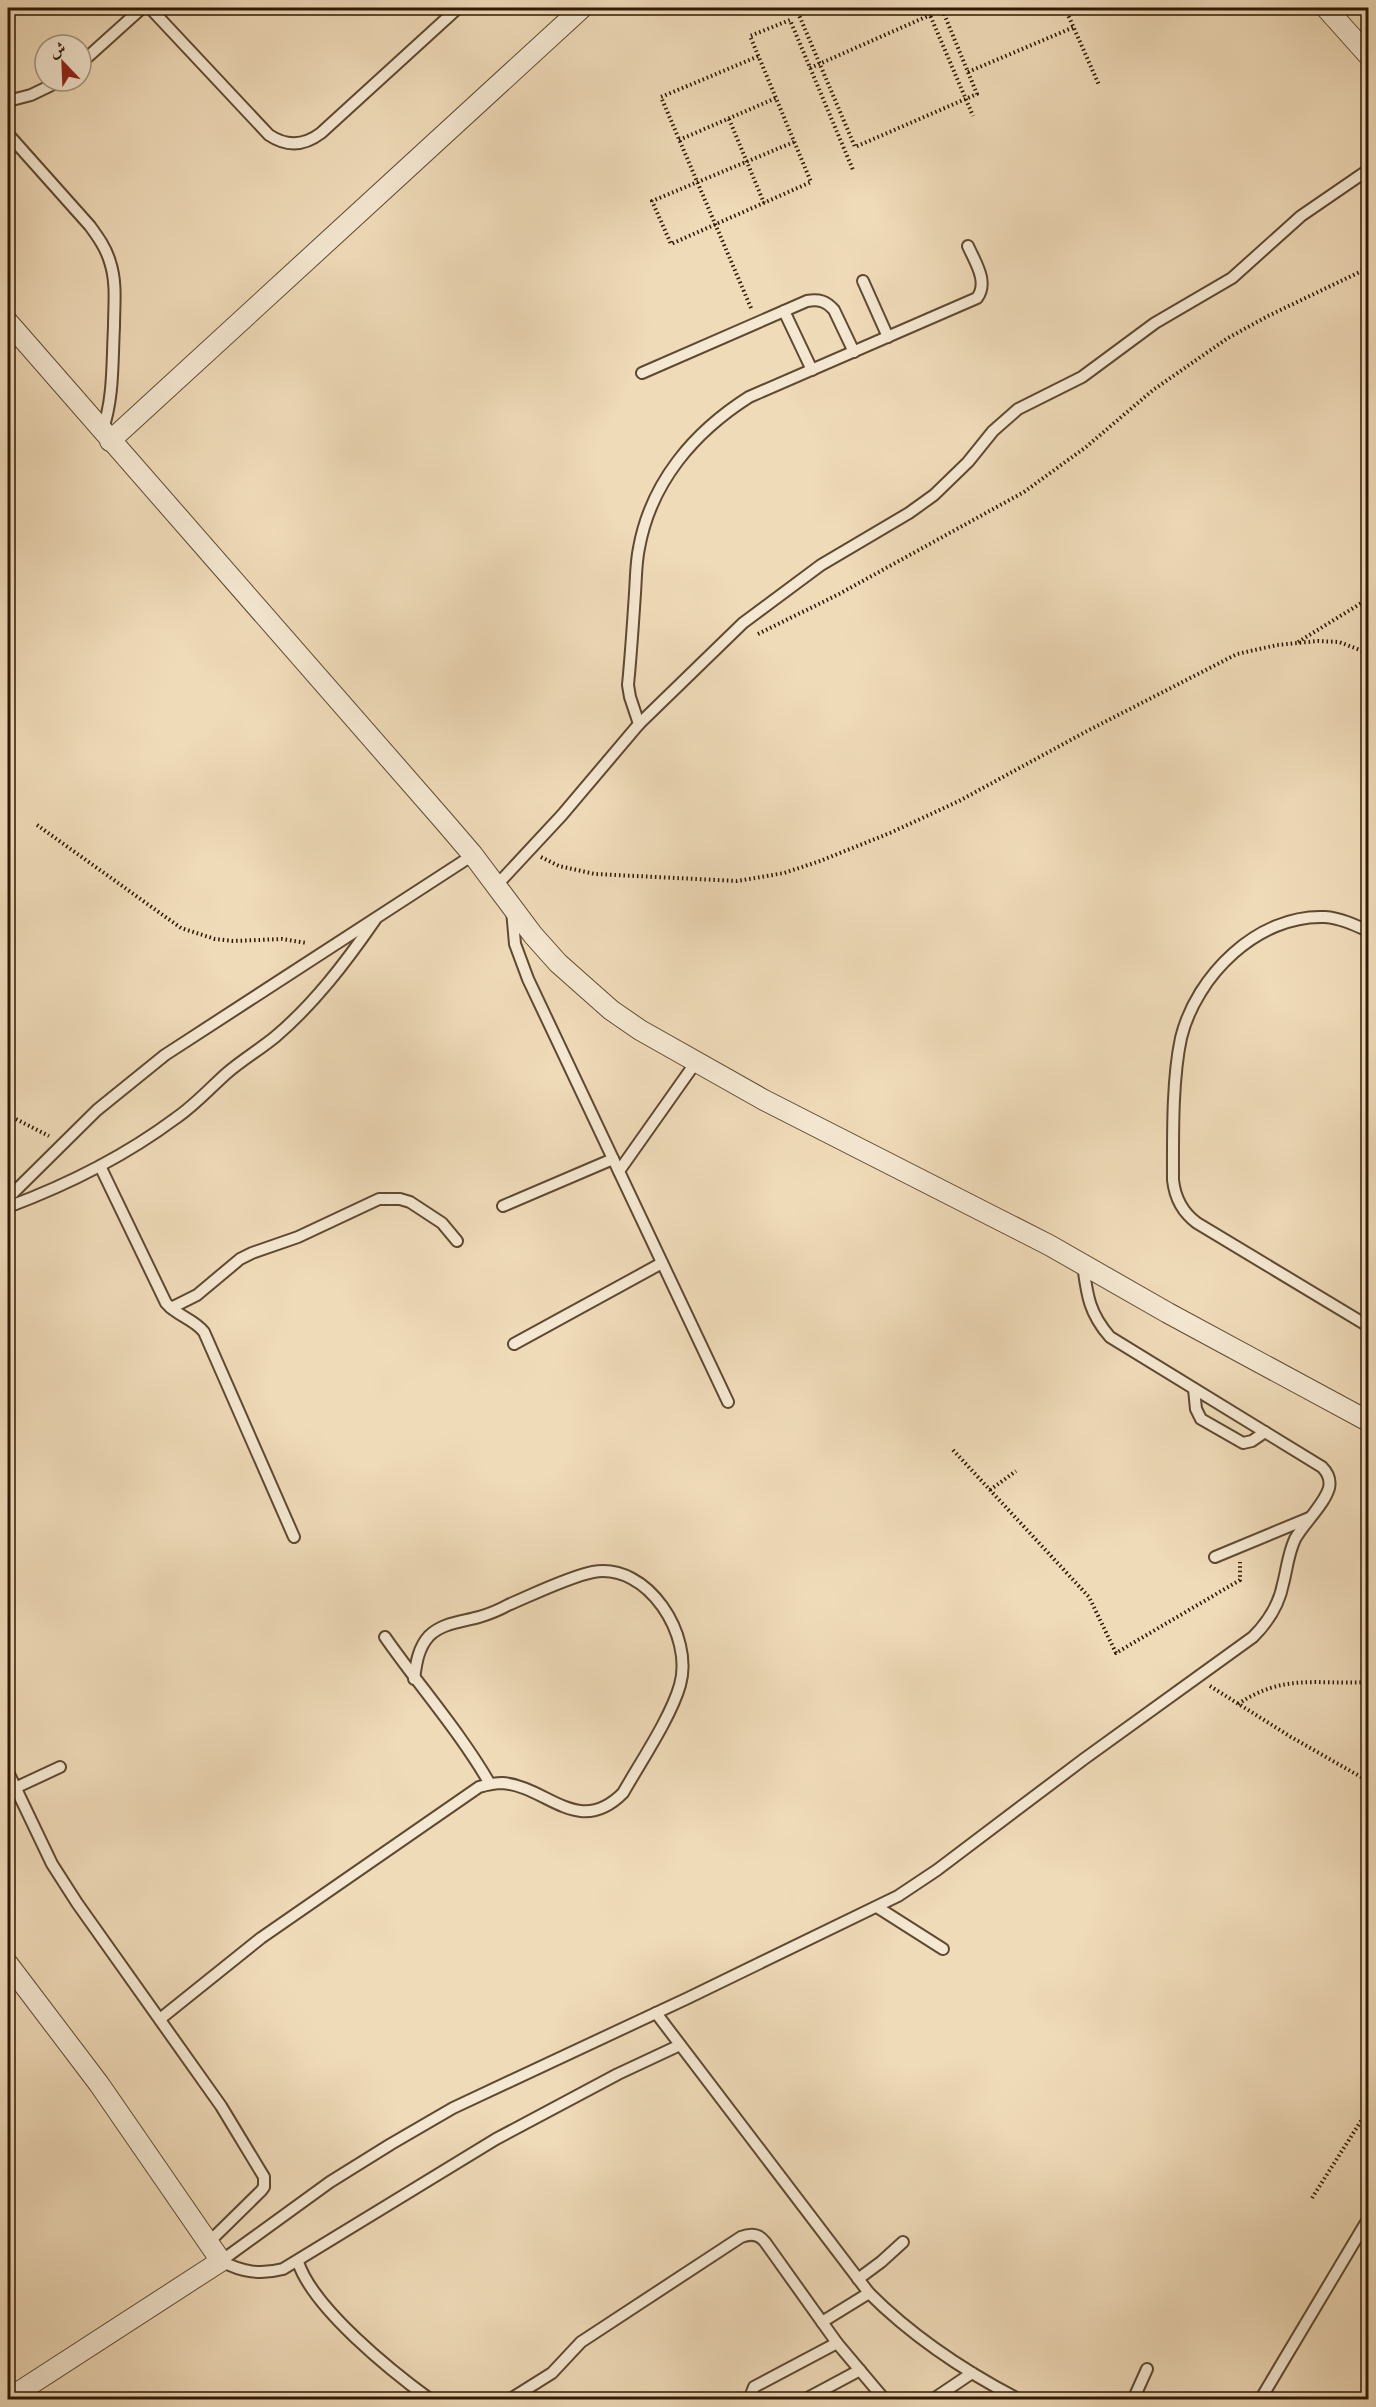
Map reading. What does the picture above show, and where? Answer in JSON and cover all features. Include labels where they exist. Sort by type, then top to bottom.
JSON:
[{"type":"street","points":[[106,437],[582,8]]},
{"type":"street","points":[[1326,8],[1368,55]]},
{"type":"street","points":[[8,322],[473,855],[533,935],[584,987],[640,1030],[696,1062],[1083,1265],[1368,1421]]},
{"type":"street","points":[[8,1964],[99,2084],[220,2261],[8,2399]]},
{"type":"lane","points":[[93,52],[142,8]]},
{"type":"lane","points":[[150,8],[268,135],[285,143],[295,144],[313,139],[321,133],[458,8]]},
{"type":"lane","points":[[8,101],[35,93]]},
{"type":"lane","points":[[8,134],[99,237],[111,263],[115,292],[112,393],[106,437]]},
{"type":"lane","points":[[496,886],[530,851],[639,724],[744,623],[781,592],[831,558],[909,513],[934,495],[968,462],[993,431],[1018,409],[1082,377],[1155,323],[1232,278],[1301,216],[1368,170]]},
{"type":"lane","points":[[639,724],[628,685],[639,548],[647,517],[676,461],[697,436],[721,415],[749,397],[977,298],[981,292],[982,279],[968,246]]},
{"type":"lane","points":[[863,280],[888,337]]},
{"type":"lane","points":[[642,373],[757,322],[814,300],[829,304],[838,317],[854,352]]},
{"type":"lane","points":[[784,311],[812,370]]},
{"type":"lane","points":[[8,1198],[97,1110],[165,1055],[473,855]]},
{"type":"lane","points":[[512,906],[515,944],[520,962],[728,1402]]},
{"type":"lane","points":[[8,1207],[46,1193],[100,1166],[177,1118],[228,1072],[274,1037],[338,971],[378,916]]},
{"type":"lane","points":[[1368,931],[1346,921],[1327,917],[1288,922],[1252,939],[1215,972],[1194,1004],[1181,1039],[1175,1109],[1173,1180],[1174,1190],[1182,1209],[1197,1224],[1368,1326]]},
{"type":"lane","points":[[619,1171],[696,1062]]},
{"type":"lane","points":[[503,1206],[613,1159]]},
{"type":"lane","points":[[100,1166],[171,1308],[194,1322],[204,1332],[294,1537]]},
{"type":"lane","points":[[171,1308],[198,1295],[235,1263],[252,1252],[298,1238],[379,1199],[400,1199],[410,1202],[442,1223],[457,1241]]},
{"type":"lane","points":[[514,1344],[662,1263]]},
{"type":"lane","points":[[680,2044],[496,2139],[298,2262],[267,2273],[235,2268],[220,2261],[330,2182],[432,2120],[499,2085],[877,1907],[937,1870],[1253,1637],[1264,1626],[1279,1599],[1288,1555],[1294,1542],[1328,1492],[1327,1472],[1110,1337],[1093,1315],[1088,1302],[1083,1265]]},
{"type":"lane","points":[[1194,1389],[1196,1408],[1205,1423],[1243,1443],[1252,1441],[1264,1432]]},
{"type":"lane","points":[[1215,1557],[1310,1517]]},
{"type":"lane","points":[[160,2019],[227,1964],[313,1900],[468,1793],[490,1784],[513,1785],[571,1810],[582,1812],[605,1808],[623,1793],[670,1709],[681,1683],[683,1655],[680,1639],[664,1610],[648,1590],[616,1574],[594,1572],[489,1613],[436,1630],[422,1645],[415,1666],[414,1679]]},
{"type":"lane","points":[[385,1637],[414,1679],[464,1742],[490,1784]]},
{"type":"lane","points":[[15,1788],[60,1767]]},
{"type":"lane","points":[[8,1772],[52,1864],[76,1903],[221,2106],[264,2177],[264,2187],[261,2191],[208,2243]]},
{"type":"lane","points":[[877,1907],[943,1949]]},
{"type":"lane","points":[[656,2013],[869,2293],[902,2325],[972,2373],[1020,2400]]},
{"type":"lane","points":[[1260,2400],[1368,2219]]},
{"type":"lane","points":[[509,2400],[552,2373],[581,2342],[746,2235],[752,2234],[762,2238],[837,2343],[885,2400]]},
{"type":"lane","points":[[858,2279],[903,2242]]},
{"type":"lane","points":[[298,2262],[312,2290],[342,2323],[393,2370],[431,2400]]},
{"type":"lane","points":[[822,2322],[869,2293]]},
{"type":"lane","points":[[749,2400],[754,2387],[837,2343]]},
{"type":"lane","points":[[1133,2400],[1147,2369]]},
{"type":"lane","points":[[804,2400],[860,2370]]},
{"type":"lane","points":[[932,2400],[972,2373]]},
{"type":"path","points":[[796,8],[820,64],[855,147],[977,94],[944,8],[930,15],[820,64],[810,68]]},
{"type":"path","points":[[927,8],[973,116]]},
{"type":"path","points":[[1065,8],[1099,85]]},
{"type":"path","points":[[794,142],[652,201],[671,244],[811,182],[750,36],[790,20],[853,170]]},
{"type":"path","points":[[968,72],[1074,27]]},
{"type":"path","points":[[757,322],[661,97],[759,56]]},
{"type":"path","points":[[679,140],[776,98]]},
{"type":"path","points":[[729,119],[765,203]]},
{"type":"path","points":[[754,636],[839,594],[1024,492],[1086,447],[1153,390],[1200,357],[1268,316],[1368,268]]},
{"type":"path","points":[[1298,642],[1368,599]]},
{"type":"path","points":[[530,851],[559,866],[595,874],[737,880],[784,873],[890,833],[959,801],[1089,730],[1237,654],[1298,642],[1339,642],[1368,653]]},
{"type":"path","points":[[37,825],[181,928],[215,939],[233,941],[282,939],[326,949]]},
{"type":"path","points":[[8,1115],[41,1131],[62,1145]]},
{"type":"path","points":[[953,1450],[1089,1597],[1116,1653],[1240,1580],[1240,1547]]},
{"type":"path","points":[[990,1490],[1016,1471]]},
{"type":"path","points":[[1196,1678],[1290,1737],[1368,1781]]},
{"type":"path","points":[[1238,1704],[1263,1689],[1290,1682],[1368,1682]]},
{"type":"path","points":[[1312,2198],[1368,2110]]}]
